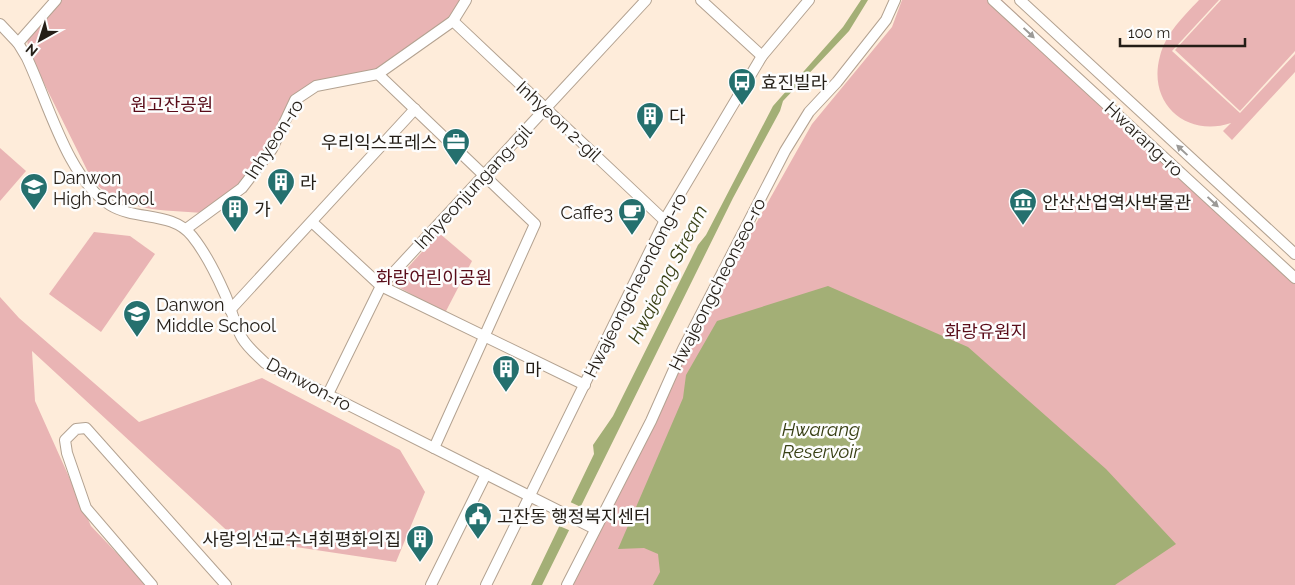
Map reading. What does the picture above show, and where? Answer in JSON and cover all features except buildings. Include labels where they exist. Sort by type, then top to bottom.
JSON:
[{"type":"street","points":[[18,43],[56,0]]},
{"type":"street","name":"Inhyeon-ro","points":[[186,229],[248,181],[272,149],[295,100],[316,86],[378,74],[453,21],[466,0]]},
{"type":"street","name":"Inhyeonjungang-gil","points":[[328,394],[382,286],[646,0]]},
{"type":"street","points":[[701,0],[762,56]]},
{"type":"street","name":"Hwajeongcheondong-ro","points":[[486,585],[664,220],[762,56],[809,0]]},
{"type":"street","name":"Hwajeongcheonseo-ro","points":[[567,585],[592,527],[651,421],[683,349],[785,151],[809,112],[837,82],[886,20],[895,0]]},
{"type":"street","name":"Hwarang-ro","points":[[993,0],[1295,278]]},
{"type":"street","name":"Hwarang-ro","points":[[1020,0],[1295,254]]},
{"type":"street","name":"Inhyeon 2-gil","points":[[453,21],[664,220]]},
{"type":"street","points":[[0,24],[18,43],[35,75],[74,166],[88,187],[110,205],[132,214],[175,222],[186,229]]},
{"type":"street","points":[[378,74],[535,224],[434,448]]},
{"type":"street","points":[[230,310],[415,109]]},
{"type":"street","points":[[312,222],[382,286],[585,384]]},
{"type":"street","name":"Danwon-ro","points":[[186,229],[194,239],[220,285],[243,339],[265,363],[592,527]]},
{"type":"street","points":[[152,585],[86,508],[67,453],[65,440],[76,429],[86,428],[226,585]]},
{"type":"street","points":[[431,585],[486,474]]},
{"type":"green space","name":"원고잔공원","points":[[55,0],[469,0],[460,14],[381,75],[320,86],[297,101],[253,176],[203,213],[158,210],[129,204],[103,190],[92,180],[29,53],[26,32]]},
{"type":"green space","name":"화랑유원지","points":[[902,0],[1002,0],[1295,273],[1295,585],[573,585],[710,305],[812,124],[892,27]]},
{"type":"green space","points":[[1199,0],[1219,0],[1172,51],[1240,113],[1295,54],[1295,72],[1232,140],[1223,131],[1231,123],[1214,126],[1199,125],[1185,121],[1174,113],[1165,102],[1159,88],[1157,73],[1160,56],[1166,40]]},
{"type":"green space","points":[[1221,0],[1295,0],[1295,51],[1240,111],[1175,50]]},
{"type":"green space","points":[[0,148],[26,171],[0,201]]},
{"type":"green space","points":[[94,232],[130,236],[155,254],[101,332],[49,294]]},
{"type":"green space","name":"화랑어린이공원","points":[[439,233],[472,261],[445,313],[393,284]]},
{"type":"green space","points":[[0,297],[19,318],[139,422],[262,378],[400,450],[425,492],[396,562],[235,538],[32,351],[35,401],[91,526],[147,585],[0,585]]},
{"type":"water","points":[[861,0],[868,0],[849,31],[783,101],[780,111],[733,198],[542,585],[531,585],[594,454],[593,445],[613,416],[698,245],[706,235],[773,106],[843,27]]},
{"type":"water","name":"Hwarang Reservoir","points":[[828,286],[968,347],[1106,469],[1176,544],[1115,585],[653,585],[660,572],[658,554],[644,548],[618,549],[683,398],[686,375],[717,321]]},
{"type":"pier","points":[[568,501],[583,508],[571,531],[557,525]]},
{"type":"place","name":"효진빌라","points":[[742,106]]},
{"type":"place","name":"다","points":[[650,140]]},
{"type":"place","name":"우리익스프레스","points":[[456,166]]},
{"type":"place","name":"라","points":[[281,206]]},
{"type":"place","name":"Danwon High School","points":[[34,211]]},
{"type":"place","name":"안산산업역사박물관","points":[[1023,226]]},
{"type":"place","name":"가","points":[[235,233]]},
{"type":"place","name":"Caffe3","points":[[632,236]]},
{"type":"place","name":"Danwon Middle School","points":[[137,338]]},
{"type":"place","name":"마","points":[[506,393]]},
{"type":"place","name":"고잔동 행정복지센터","points":[[478,540]]},
{"type":"place","name":"사랑의선교수녀회평화의집","points":[[420,563]]},
{"type":"water label","name":"Hwajeong Stream","points":[[667,274]]}]
